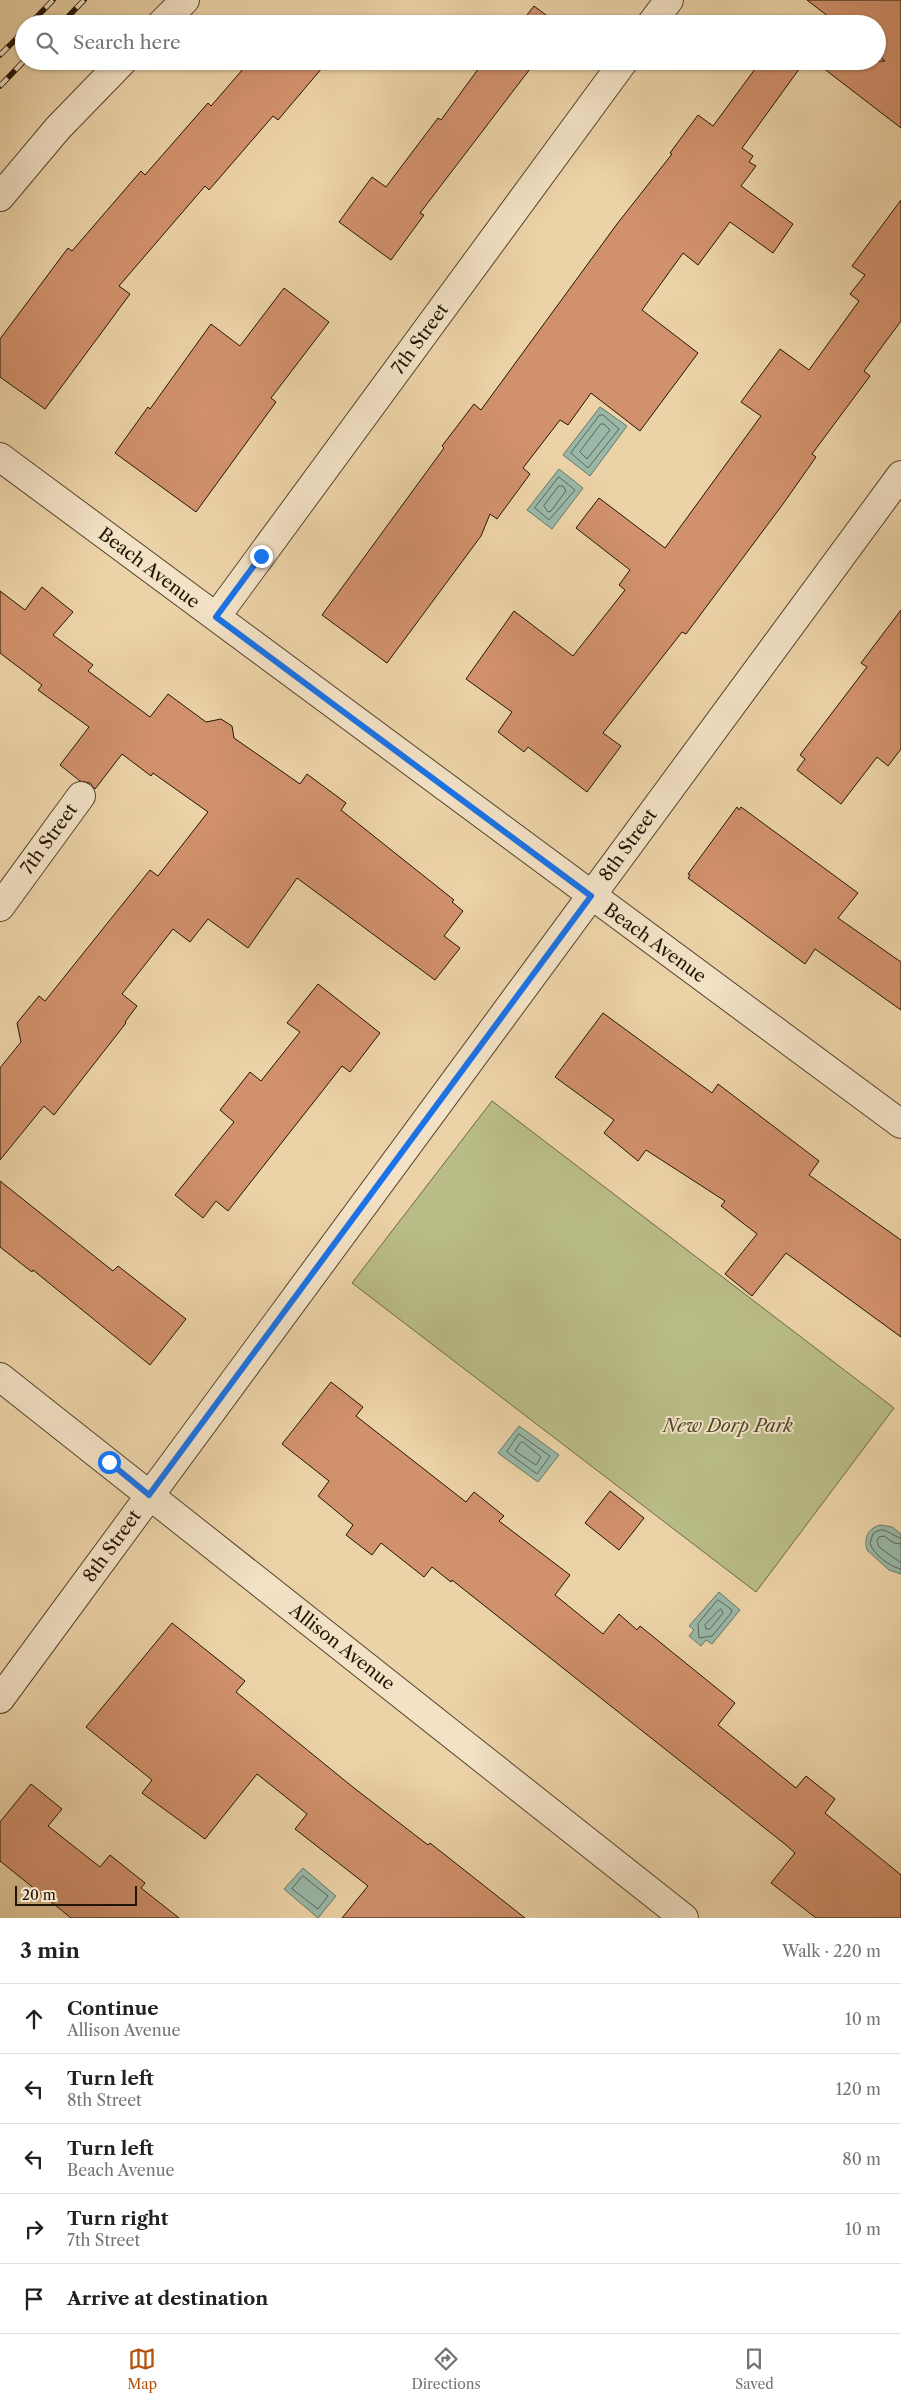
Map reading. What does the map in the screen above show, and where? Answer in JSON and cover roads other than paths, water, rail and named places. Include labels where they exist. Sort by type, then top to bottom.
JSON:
[{"type":"street","points":[[170,15],[185,0]]},
{"type":"street","points":[[658,15],[669,0]]},
{"type":"street","points":[[0,197],[58,128],[114,70]]},
{"type":"street","name":"7th Street","points":[[216,617],[617,70]]},
{"type":"street","name":"Beach Avenue","points":[[0,457],[901,1124]]},
{"type":"street","name":"8th Street","points":[[0,1699],[901,475]]},
{"type":"street","name":"7th Street","points":[[0,907],[81,796]]},
{"type":"street","name":"Allison Avenue","points":[[0,1377],[684,1918]]},
{"type":"water","points":[[600,407],[627,426],[590,476],[563,455]]},
{"type":"water","points":[[559,469],[583,488],[552,529],[527,510]]},
{"type":"water","points":[[519,1426],[559,1455],[538,1482],[498,1453]]},
{"type":"water","points":[[880,1525],[892,1527],[901,1534],[901,1574],[889,1570],[867,1550],[866,1538],[869,1532]]},
{"type":"water","points":[[719,1592],[740,1610],[712,1644],[706,1640],[701,1646],[689,1636],[694,1630],[689,1626]]},
{"type":"water","points":[[303,1868],[336,1896],[318,1918],[284,1889]]},
{"type":"railway","points":[[39,15],[53,0]]},
{"type":"railway","points":[[70,15],[84,0]]},
{"type":"railway","points":[[0,55],[15,40]]},
{"type":"railway","points":[[0,86],[15,70]]},
{"type":"park label","name":"New Dorp Park","points":[[728,1426]]}]
